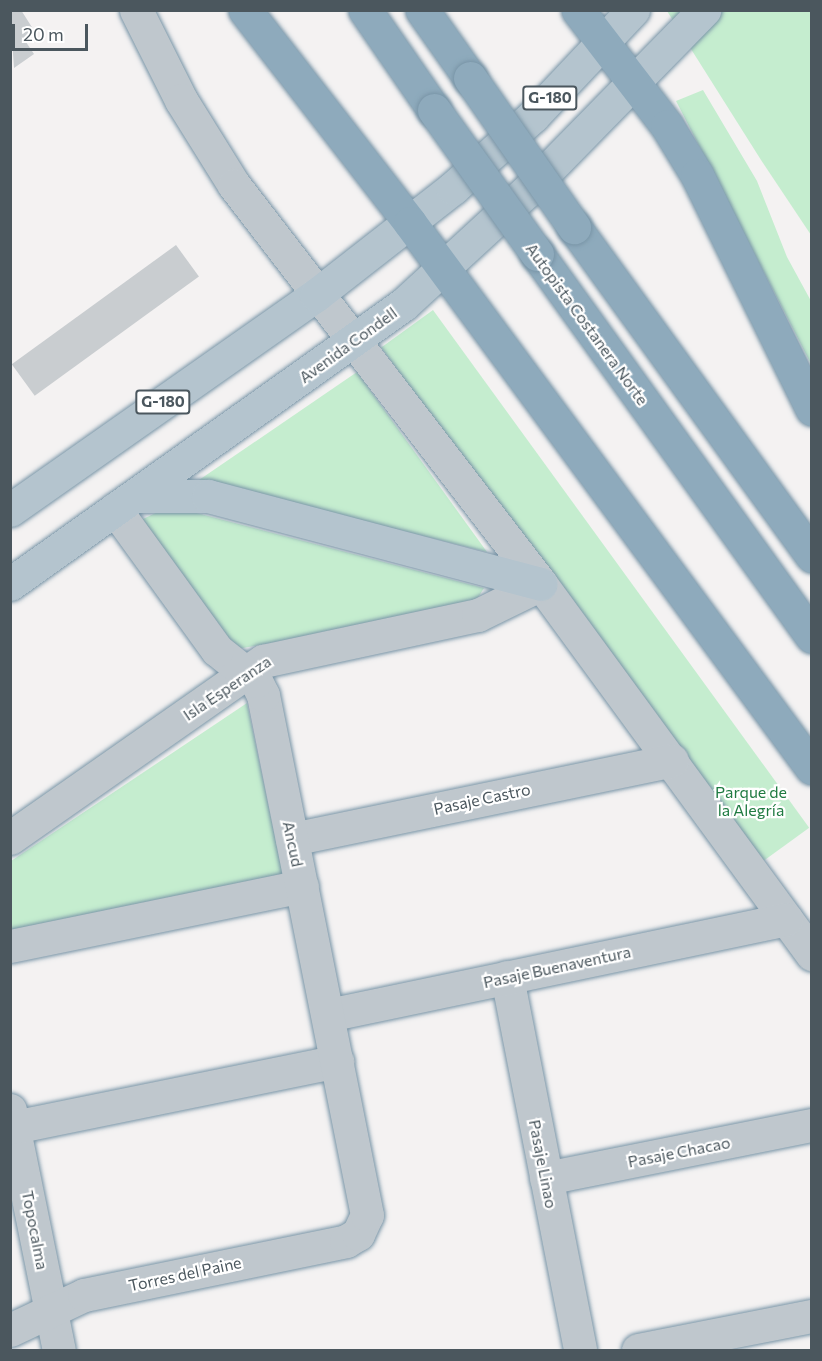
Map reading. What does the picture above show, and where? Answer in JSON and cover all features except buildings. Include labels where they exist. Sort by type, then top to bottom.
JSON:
[{"type":"highway","points":[[245,10],[410,223],[812,768]]},
{"type":"highway","name":"Autopista Costanera Norte","points":[[365,10],[434,110],[812,636]]},
{"type":"highway","points":[[422,10],[574,226],[812,556]]},
{"type":"highway","points":[[578,10],[617,26],[697,175],[812,410]]},
{"type":"main road","name":"Avenida Condell","points":[[10,584],[353,343],[443,270],[643,74],[704,10]]},
{"type":"main road","name":"G-180","points":[[10,510],[316,295],[410,223],[503,145],[617,26]]},
{"type":"main road","points":[[124,503],[208,496],[541,584]]},
{"type":"street","points":[[136,10],[210,149],[316,295],[541,584],[812,954]]},
{"type":"street","name":"Ancud","points":[[124,503],[217,650],[245,673],[263,695],[366,1208],[363,1229]]},
{"type":"street","name":"Isla Esperanza","points":[[10,838],[245,673],[274,656],[478,615],[541,584]]},
{"type":"street","name":"Pasaje Castro","points":[[292,838],[672,760]]},
{"type":"street","points":[[10,946],[302,886]]},
{"type":"street","name":"Pasaje Buenaventura","points":[[328,1015],[786,919]]},
{"type":"street","name":"Pasaje Linao","points":[[507,977],[580,1350]]},
{"type":"street","points":[[12,1119],[337,1061]]},
{"type":"street","name":"Topocalma","points":[[12,1119],[16,1166],[59,1350]]},
{"type":"street","name":"Pasaje Chacao","points":[[546,1178],[812,1125]]},
{"type":"street","name":"Torres del Paine","points":[[10,1330],[84,1295],[346,1241],[363,1229]]},
{"type":"street","points":[[638,1350],[769,1338],[812,1316]]},
{"type":"green space","points":[[667,11],[811,11],[811,235],[761,160]]},
{"type":"green space","points":[[703,90],[757,181],[787,257],[811,301],[811,364],[676,101]]},
{"type":"green space","name":"Parque de la Alegría","points":[[433,310],[809,828],[757,865],[381,348]]},
{"type":"green space","points":[[357,372],[487,552],[199,480]]},
{"type":"green space","points":[[170,506],[484,588],[471,609],[237,649],[141,520]]},
{"type":"green space","points":[[247,703],[283,875],[11,931],[11,861]]}]
